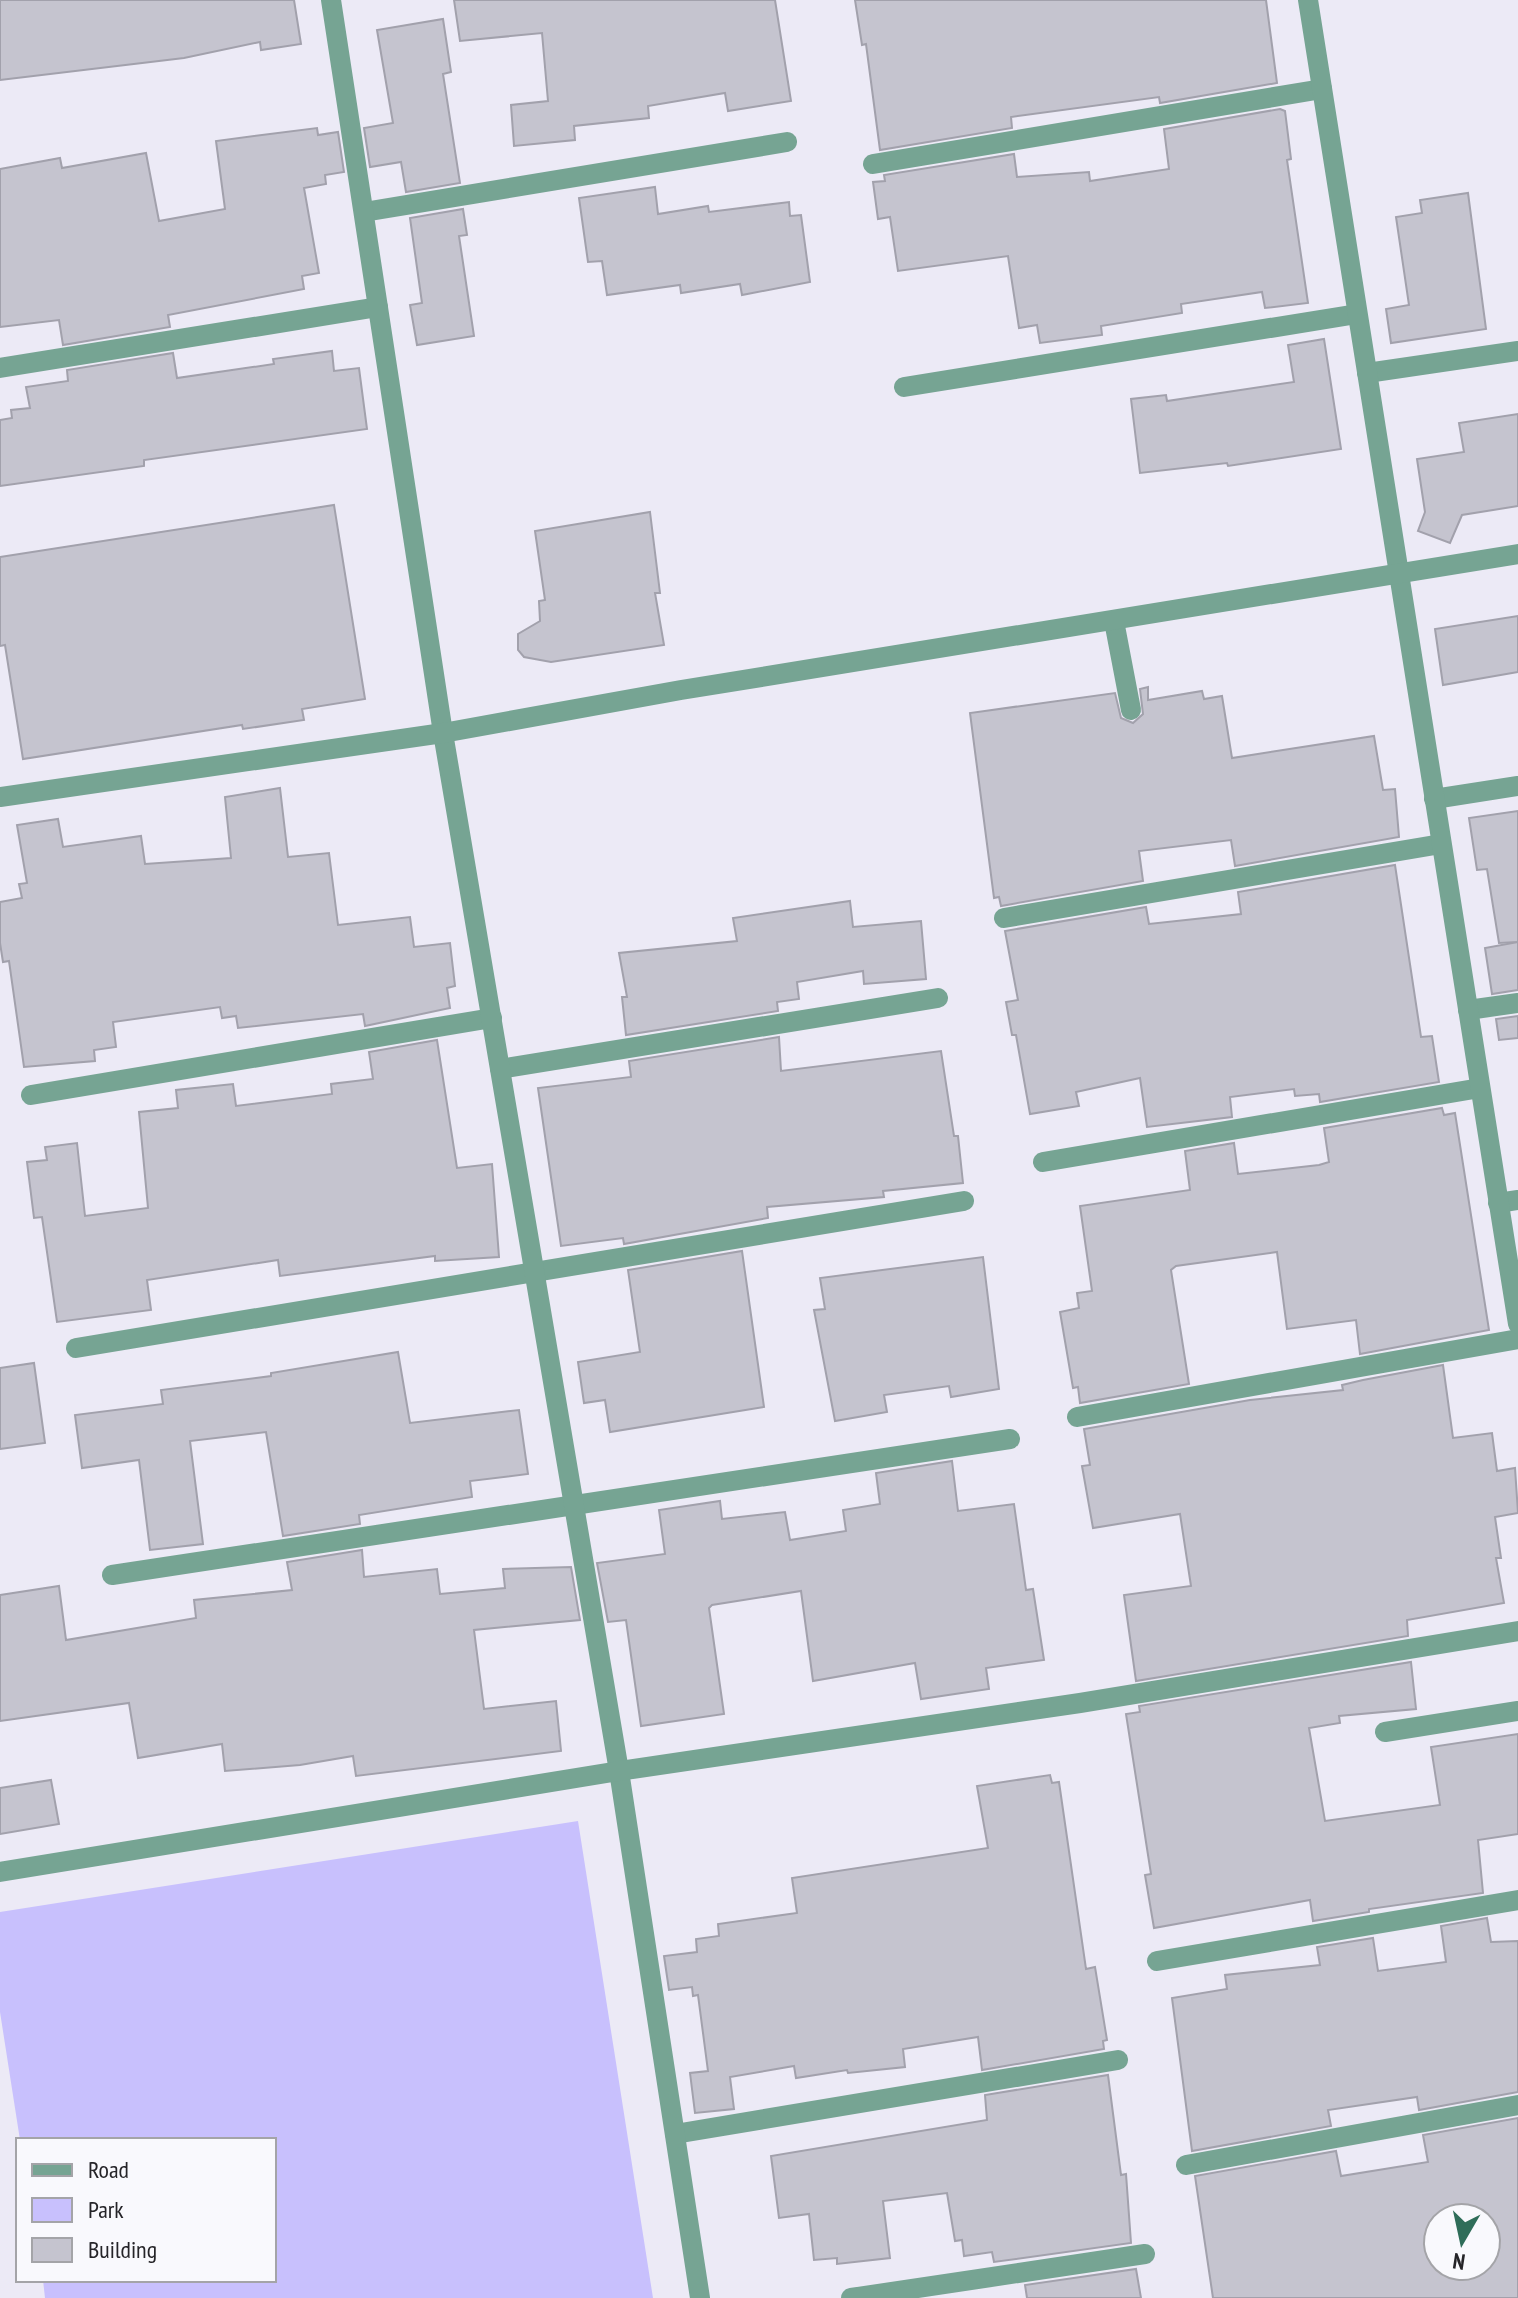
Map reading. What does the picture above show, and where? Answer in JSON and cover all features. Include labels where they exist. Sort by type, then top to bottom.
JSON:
[{"type":"street","points":[[331,0],[443,733],[619,1771],[700,2298]]},
{"type":"street","points":[[1308,0],[1480,1088],[1508,1202],[1518,1324]]},
{"type":"street","points":[[873,164],[1322,89]]},
{"type":"street","points":[[364,212],[787,142]]},
{"type":"street","points":[[0,368],[378,307]]},
{"type":"street","points":[[904,387],[1357,314]]},
{"type":"street","points":[[1367,373],[1518,351]]},
{"type":"street","points":[[0,797],[443,733],[681,690],[1518,554]]},
{"type":"street","points":[[1114,621],[1131,710]]},
{"type":"street","points":[[1434,799],[1518,786]]},
{"type":"street","points":[[1004,918],[1441,844]]},
{"type":"street","points":[[500,1069],[938,998]]},
{"type":"street","points":[[1468,1010],[1518,1003]]},
{"type":"street","points":[[31,1095],[492,1018]]},
{"type":"street","points":[[1043,1162],[1480,1088]]},
{"type":"street","points":[[76,1348],[964,1201]]},
{"type":"street","points":[[1077,1417],[1518,1339]]},
{"type":"street","points":[[112,1575],[1010,1439]]},
{"type":"street","points":[[0,1872],[619,1771],[1080,1703],[1518,1631]]},
{"type":"street","points":[[1385,1732],[1518,1711]]},
{"type":"street","points":[[1157,1961],[1518,1900]]},
{"type":"street","points":[[675,2134],[1118,2060]]},
{"type":"street","points":[[1186,2165],[1518,2105]]},
{"type":"street","points":[[851,2298],[1145,2254]]},
{"type":"green space","points":[[578,1821],[653,2298],[45,2298],[43,2282],[276,2282],[276,2138],[20,2138],[0,2012],[0,1912]]},
{"type":"building","points":[[0,0],[294,0],[301,44],[261,50],[260,42],[184,58],[0,80]]},
{"type":"building","points":[[454,0],[775,0],[791,101],[728,111],[725,93],[648,106],[649,118],[574,126],[575,140],[514,146],[511,105],[548,101],[542,33],[460,41]]},
{"type":"building","points":[[855,0],[1266,0],[1277,83],[1160,103],[1159,97],[1011,117],[1012,128],[880,150],[866,44],[862,45]]},
{"type":"building","points":[[443,19],[451,72],[443,74],[460,183],[406,192],[401,162],[370,167],[364,128],[393,123],[377,30]]},
{"type":"building","points":[[1280,109],[1285,111],[1291,159],[1287,160],[1308,303],[1265,308],[1262,292],[1181,304],[1182,313],[1101,326],[1102,335],[1040,343],[1037,325],[1019,328],[1008,256],[898,271],[890,217],[878,219],[873,182],[885,181],[884,175],[1014,154],[1017,177],[1089,172],[1090,181],[1169,169],[1164,129]]},
{"type":"building","points":[[317,128],[318,135],[338,132],[344,172],[325,175],[326,184],[304,188],[319,273],[302,276],[304,289],[168,315],[170,327],[63,345],[59,320],[0,327],[0,169],[60,158],[62,168],[146,153],[159,221],[225,209],[216,141]]},
{"type":"building","points":[[655,187],[658,214],[708,206],[709,212],[789,202],[790,216],[801,215],[810,282],[742,295],[740,284],[681,293],[680,285],[607,295],[602,261],[588,262],[579,198]]},
{"type":"building","points":[[1468,193],[1486,329],[1391,343],[1386,309],[1409,305],[1396,217],[1422,213],[1420,200]]},
{"type":"building","points":[[463,209],[467,235],[459,236],[474,336],[417,345],[410,305],[422,303],[410,218]]},
{"type":"building","points":[[1324,339],[1341,449],[1228,466],[1227,463],[1140,473],[1131,399],[1166,395],[1167,401],[1294,382],[1288,345]]},
{"type":"building","points":[[332,351],[334,371],[359,368],[367,429],[144,460],[144,466],[0,486],[0,420],[12,418],[11,410],[30,408],[26,387],[68,381],[67,370],[173,353],[177,378],[274,364],[273,359]]},
{"type":"building","points":[[1518,414],[1518,506],[1462,515],[1450,543],[1418,531],[1425,512],[1417,459],[1464,452],[1459,423]]},
{"type":"building","points":[[334,505],[365,699],[302,709],[304,720],[243,729],[242,725],[23,759],[5,645],[0,646],[0,557]]},
{"type":"building","points":[[650,512],[660,593],[655,593],[664,645],[551,662],[524,657],[518,650],[518,634],[540,621],[539,601],[545,600],[535,531]]},
{"type":"building","points":[[1518,616],[1518,672],[1443,685],[1435,629]]},
{"type":"building","points":[[1148,687],[1148,700],[1202,691],[1204,699],[1222,696],[1232,758],[1374,736],[1383,790],[1395,789],[1399,837],[1235,866],[1231,840],[1139,851],[1143,881],[1001,906],[999,897],[994,898],[970,713],[1115,693],[1121,718],[1133,723],[1143,714],[1140,689]]},
{"type":"building","points":[[280,788],[288,857],[329,853],[338,925],[410,917],[414,947],[450,943],[455,986],[447,988],[450,1008],[365,1026],[363,1014],[238,1028],[236,1016],[222,1018],[220,1007],[113,1022],[116,1047],[94,1050],[95,1061],[24,1067],[9,961],[3,962],[0,943],[0,902],[22,898],[19,884],[27,883],[17,825],[58,819],[63,847],[141,836],[145,864],[231,858],[225,797]]},
{"type":"building","points":[[1518,811],[1518,942],[1499,943],[1487,869],[1477,870],[1469,818]]},
{"type":"building","points":[[1395,865],[1421,1037],[1432,1036],[1439,1082],[1320,1102],[1319,1094],[1295,1096],[1294,1089],[1230,1097],[1232,1117],[1147,1127],[1140,1078],[1076,1092],[1079,1106],[1030,1114],[1016,1035],[1012,1035],[1006,1002],[1018,1000],[1005,931],[1146,907],[1149,924],[1241,914],[1238,892]]},
{"type":"building","points":[[850,901],[853,927],[921,921],[926,979],[864,984],[863,971],[797,982],[799,999],[777,1002],[778,1011],[626,1035],[622,997],[627,997],[619,953],[737,941],[733,918]]},
{"type":"building","points":[[1518,942],[1518,990],[1492,994],[1485,948]]},
{"type":"building","points":[[1518,1016],[1518,1038],[1499,1040],[1496,1019]]},
{"type":"building","points":[[779,1037],[781,1071],[941,1051],[954,1136],[958,1136],[963,1183],[883,1191],[884,1197],[767,1207],[768,1218],[624,1244],[623,1238],[561,1246],[538,1088],[631,1077],[629,1061]]},
{"type":"building","points":[[437,1040],[457,1168],[492,1164],[499,1257],[435,1261],[435,1256],[280,1276],[278,1260],[147,1280],[151,1310],[57,1322],[42,1217],[34,1218],[27,1162],[47,1160],[45,1147],[77,1143],[85,1216],[148,1208],[139,1112],[178,1108],[176,1090],[233,1084],[236,1106],[332,1094],[331,1084],[373,1079],[369,1052]]},
{"type":"building","points":[[1442,1108],[1444,1115],[1455,1113],[1489,1330],[1360,1354],[1356,1320],[1287,1329],[1277,1252],[1176,1266],[1171,1270],[1189,1384],[1080,1403],[1078,1387],[1073,1388],[1060,1312],[1079,1308],[1077,1293],[1092,1291],[1080,1206],[1190,1190],[1185,1151],[1234,1143],[1238,1174],[1319,1165],[1329,1162],[1324,1128]]},
{"type":"building","points":[[742,1251],[764,1407],[610,1432],[605,1400],[584,1403],[578,1362],[640,1352],[628,1270]]},
{"type":"building","points":[[983,1257],[999,1389],[951,1397],[949,1386],[884,1395],[887,1412],[835,1421],[814,1310],[825,1309],[820,1278]]},
{"type":"building","points":[[398,1352],[410,1423],[519,1410],[528,1474],[470,1481],[472,1497],[359,1515],[360,1524],[283,1536],[266,1432],[190,1441],[203,1544],[150,1550],[139,1460],[82,1468],[75,1415],[163,1404],[161,1390],[271,1376],[271,1373]]},
{"type":"building","points":[[34,1363],[45,1443],[0,1449],[0,1368]]},
{"type":"building","points":[[1443,1365],[1453,1438],[1492,1433],[1497,1471],[1515,1468],[1518,1513],[1495,1517],[1501,1558],[1496,1558],[1504,1603],[1407,1620],[1408,1636],[1136,1681],[1124,1595],[1191,1586],[1180,1514],[1093,1528],[1082,1466],[1090,1465],[1084,1429],[1250,1400],[1343,1390],[1342,1385]]},
{"type":"building","points":[[952,1461],[958,1511],[1014,1504],[1026,1590],[1033,1589],[1044,1660],[986,1668],[989,1689],[921,1699],[915,1663],[813,1681],[801,1591],[712,1605],[709,1608],[724,1714],[641,1726],[626,1620],[608,1622],[597,1563],[665,1554],[659,1510],[720,1501],[722,1519],[785,1512],[790,1540],[846,1531],[843,1510],[880,1504],[876,1473]]},
{"type":"building","points":[[362,1550],[364,1577],[437,1569],[440,1594],[505,1588],[503,1569],[571,1567],[580,1620],[474,1630],[484,1709],[556,1701],[561,1751],[356,1776],[353,1756],[300,1765],[225,1771],[222,1744],[138,1758],[129,1703],[0,1721],[0,1595],[59,1586],[66,1640],[196,1618],[194,1600],[292,1590],[287,1562]]},
{"type":"building","points":[[1411,1662],[1416,1709],[1339,1716],[1340,1723],[1309,1728],[1325,1821],[1440,1805],[1431,1747],[1518,1734],[1518,1834],[1478,1840],[1483,1893],[1369,1909],[1369,1912],[1313,1921],[1310,1900],[1154,1928],[1145,1875],[1151,1874],[1126,1714],[1140,1712],[1139,1706]]},
{"type":"building","points":[[1050,1775],[1052,1783],[1059,1782],[1086,1969],[1095,1967],[1107,2040],[1103,2041],[1104,2049],[982,2070],[978,2037],[903,2049],[905,2067],[848,2073],[847,2070],[796,2078],[794,2066],[730,2077],[734,2109],[695,2113],[690,2073],[708,2071],[698,1995],[693,1996],[692,1987],[669,1990],[664,1956],[697,1952],[696,1939],[719,1936],[718,1924],[797,1913],[792,1878],[988,1848],[977,1786]]},
{"type":"building","points":[[51,1780],[59,1824],[0,1834],[0,1788]]},
{"type":"building","points":[[1487,1918],[1491,1942],[1518,1941],[1518,2092],[1419,2110],[1417,2097],[1328,2110],[1331,2126],[1192,2151],[1172,1998],[1227,1989],[1225,1975],[1320,1965],[1317,1947],[1373,1938],[1378,1971],[1446,1962],[1441,1926]]},
{"type":"building","points":[[1108,2075],[1121,2175],[1126,2174],[1131,2243],[994,2262],[992,2252],[964,2256],[962,2240],[955,2241],[947,2193],[883,2201],[890,2258],[837,2264],[837,2258],[814,2260],[809,2214],[779,2218],[771,2156],[987,2120],[985,2095]]},
{"type":"building","points":[[1518,2118],[1518,2298],[1213,2298],[1195,2176],[1336,2151],[1341,2176],[1428,2162],[1423,2135]]},
{"type":"building","points":[[1136,2269],[1141,2298],[1027,2298],[1025,2285]]}]
